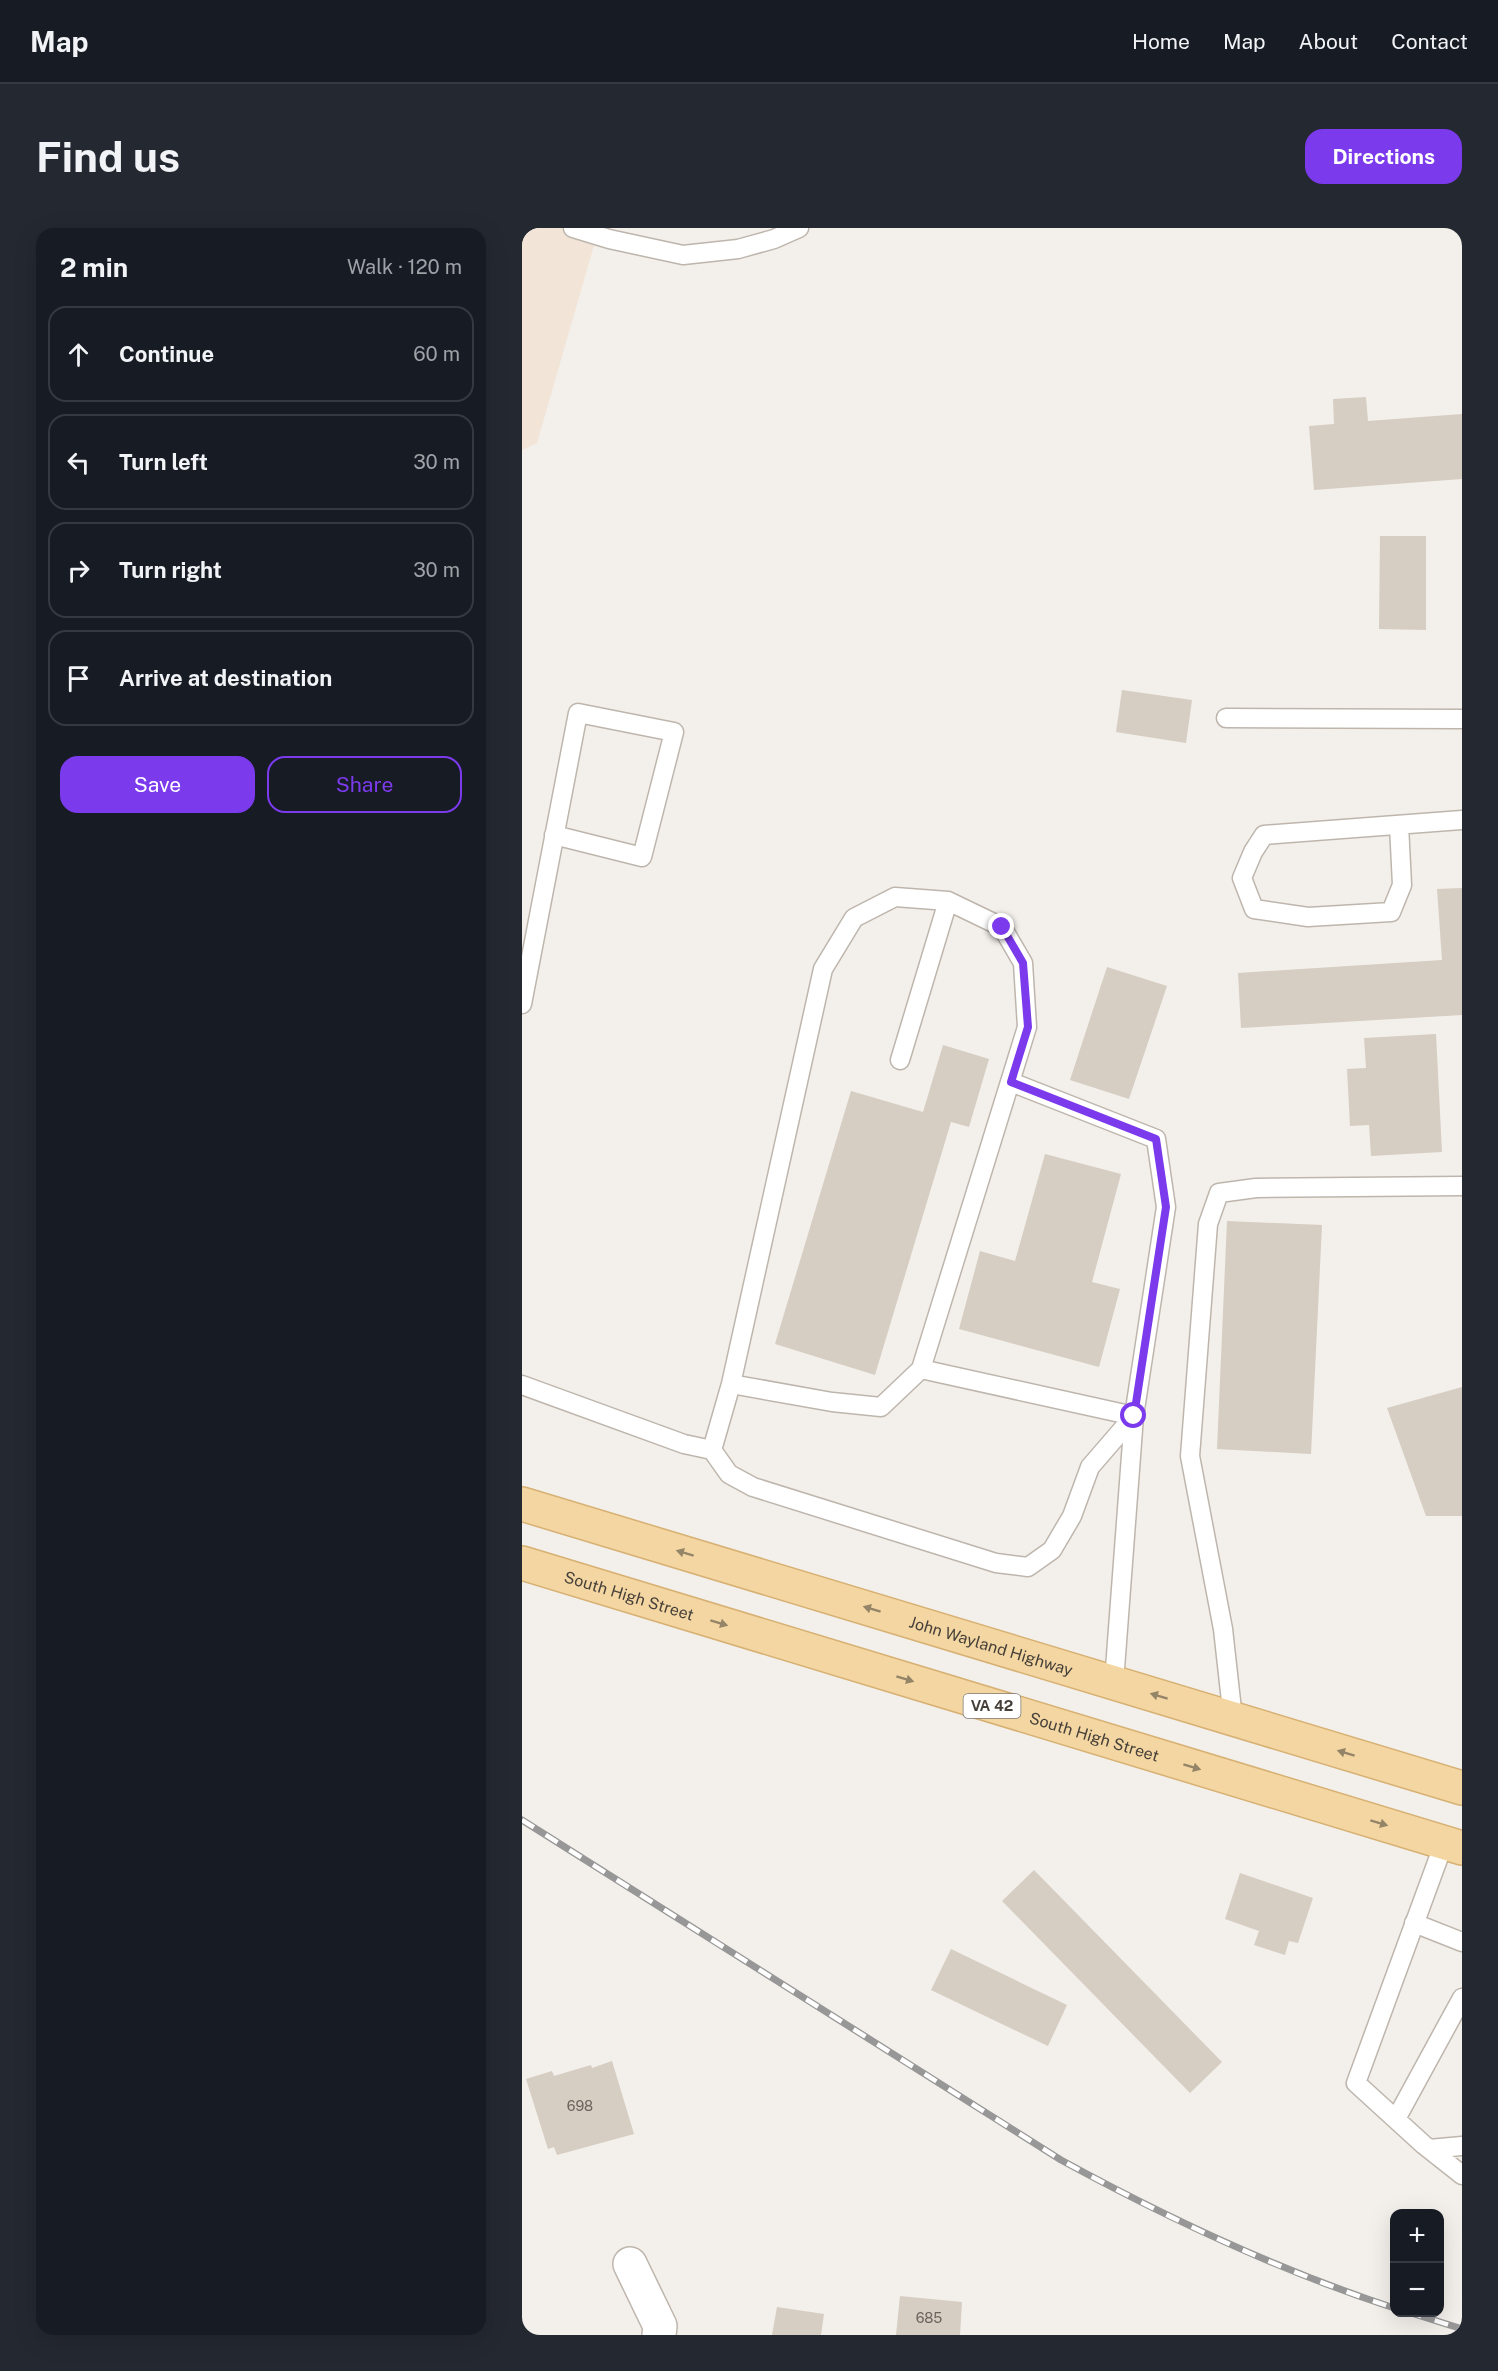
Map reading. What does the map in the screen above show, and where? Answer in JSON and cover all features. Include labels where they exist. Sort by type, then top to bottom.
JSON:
[{"type":"main road","name":"John Wayland Highway","points":[[522,1504],[1462,1788]]},
{"type":"main road","name":"South High Street","points":[[522,1563],[1453,1846]]},
{"type":"street","points":[[630,2264],[660,2326],[659,2335]]},
{"type":"lane","points":[[573,228],[604,233],[683,255],[738,249],[774,239],[798,228]]},
{"type":"lane","points":[[522,1004],[554,835],[578,713],[674,732],[642,857],[554,835]]},
{"type":"lane","points":[[1226,718],[1462,719]]},
{"type":"lane","points":[[1399,825],[1402,885],[1391,912],[1308,917],[1254,909],[1242,878],[1252,852],[1264,835],[1462,820]]},
{"type":"lane","points":[[712,1450],[731,1384],[822,969],[854,918],[895,897],[948,901],[1002,927],[1023,963],[1028,1027],[921,1369],[881,1407],[832,1402],[731,1384]]},
{"type":"lane","points":[[900,1060],[948,901]]},
{"type":"lane","points":[[1011,1082],[1156,1139],[1166,1207],[1134,1416],[1114,1682]]},
{"type":"lane","points":[[1233,1719],[1223,1629],[1190,1456],[1208,1224],[1219,1193],[1256,1188],[1462,1186]]},
{"type":"lane","points":[[921,1369],[1134,1416]]},
{"type":"lane","points":[[522,1385],[684,1444],[712,1450],[729,1474],[753,1487],[996,1563],[1028,1567],[1052,1550],[1072,1516],[1090,1467],[1134,1416]]},
{"type":"lane","points":[[1453,1846],[1414,1923],[1356,2083],[1429,2150],[1462,2175]]},
{"type":"lane","points":[[1414,1923],[1462,1942]]},
{"type":"lane","points":[[1396,2119],[1462,1998]]},
{"type":"lane","points":[[1429,2150],[1462,2146]]},
{"type":"shaded area","points":[[522,228],[599,228],[537,443],[522,450]]},
{"type":"building","points":[[1366,397],[1368,421],[1462,414],[1462,479],[1314,490],[1309,426],[1334,424],[1333,399]]},
{"type":"building","points":[[1380,536],[1426,536],[1426,630],[1379,629]]},
{"type":"building","points":[[1122,690],[1192,700],[1186,743],[1116,732]]},
{"type":"building","points":[[1462,888],[1462,1015],[1241,1028],[1238,973],[1442,960],[1437,889]]},
{"type":"building","points":[[1107,967],[1167,986],[1129,1099],[1070,1080]]},
{"type":"building","points":[[1436,1034],[1442,1152],[1371,1156],[1369,1125],[1350,1126],[1347,1069],[1366,1068],[1364,1038]]},
{"type":"building","points":[[943,1045],[989,1059],[969,1127],[951,1122],[875,1375],[775,1344],[851,1091],[923,1112]]},
{"type":"building","points":[[1045,1154],[1121,1174],[1092,1282],[1120,1289],[1099,1367],[959,1329],[980,1251],[1015,1261]]},
{"type":"building","points":[[1227,1221],[1322,1225],[1311,1454],[1217,1449]]},
{"type":"building","points":[[1462,1387],[1462,1516],[1426,1516],[1387,1408]]},
{"type":"building","points":[[1034,1870],[1222,2062],[1190,2093],[1002,1901]]},
{"type":"building","points":[[1240,1873],[1313,1898],[1298,1943],[1289,1941],[1285,1955],[1254,1945],[1259,1931],[1225,1919]]},
{"type":"building","points":[[951,1949],[1067,2005],[1048,2046],[931,1990]]},
{"type":"building","points":[[612,2061],[634,2134],[557,2155],[554,2147],[548,2149],[526,2079],[552,2071],[554,2076]]},
{"type":"building","points":[[900,2296],[962,2302],[960,2335],[896,2335]]},
{"type":"building","points":[[777,2307],[824,2314],[821,2335],[772,2335]]},
{"type":"railway","points":[[522,1820],[1061,2160],[1142,2203],[1224,2242],[1308,2277],[1390,2307]]},
{"type":"railway","points":[[1424,2317],[1462,2329]]},
{"type":"route","points":[[1002,927],[1023,963],[1028,1027],[1011,1082],[1156,1139],[1166,1207],[1134,1416]]}]
